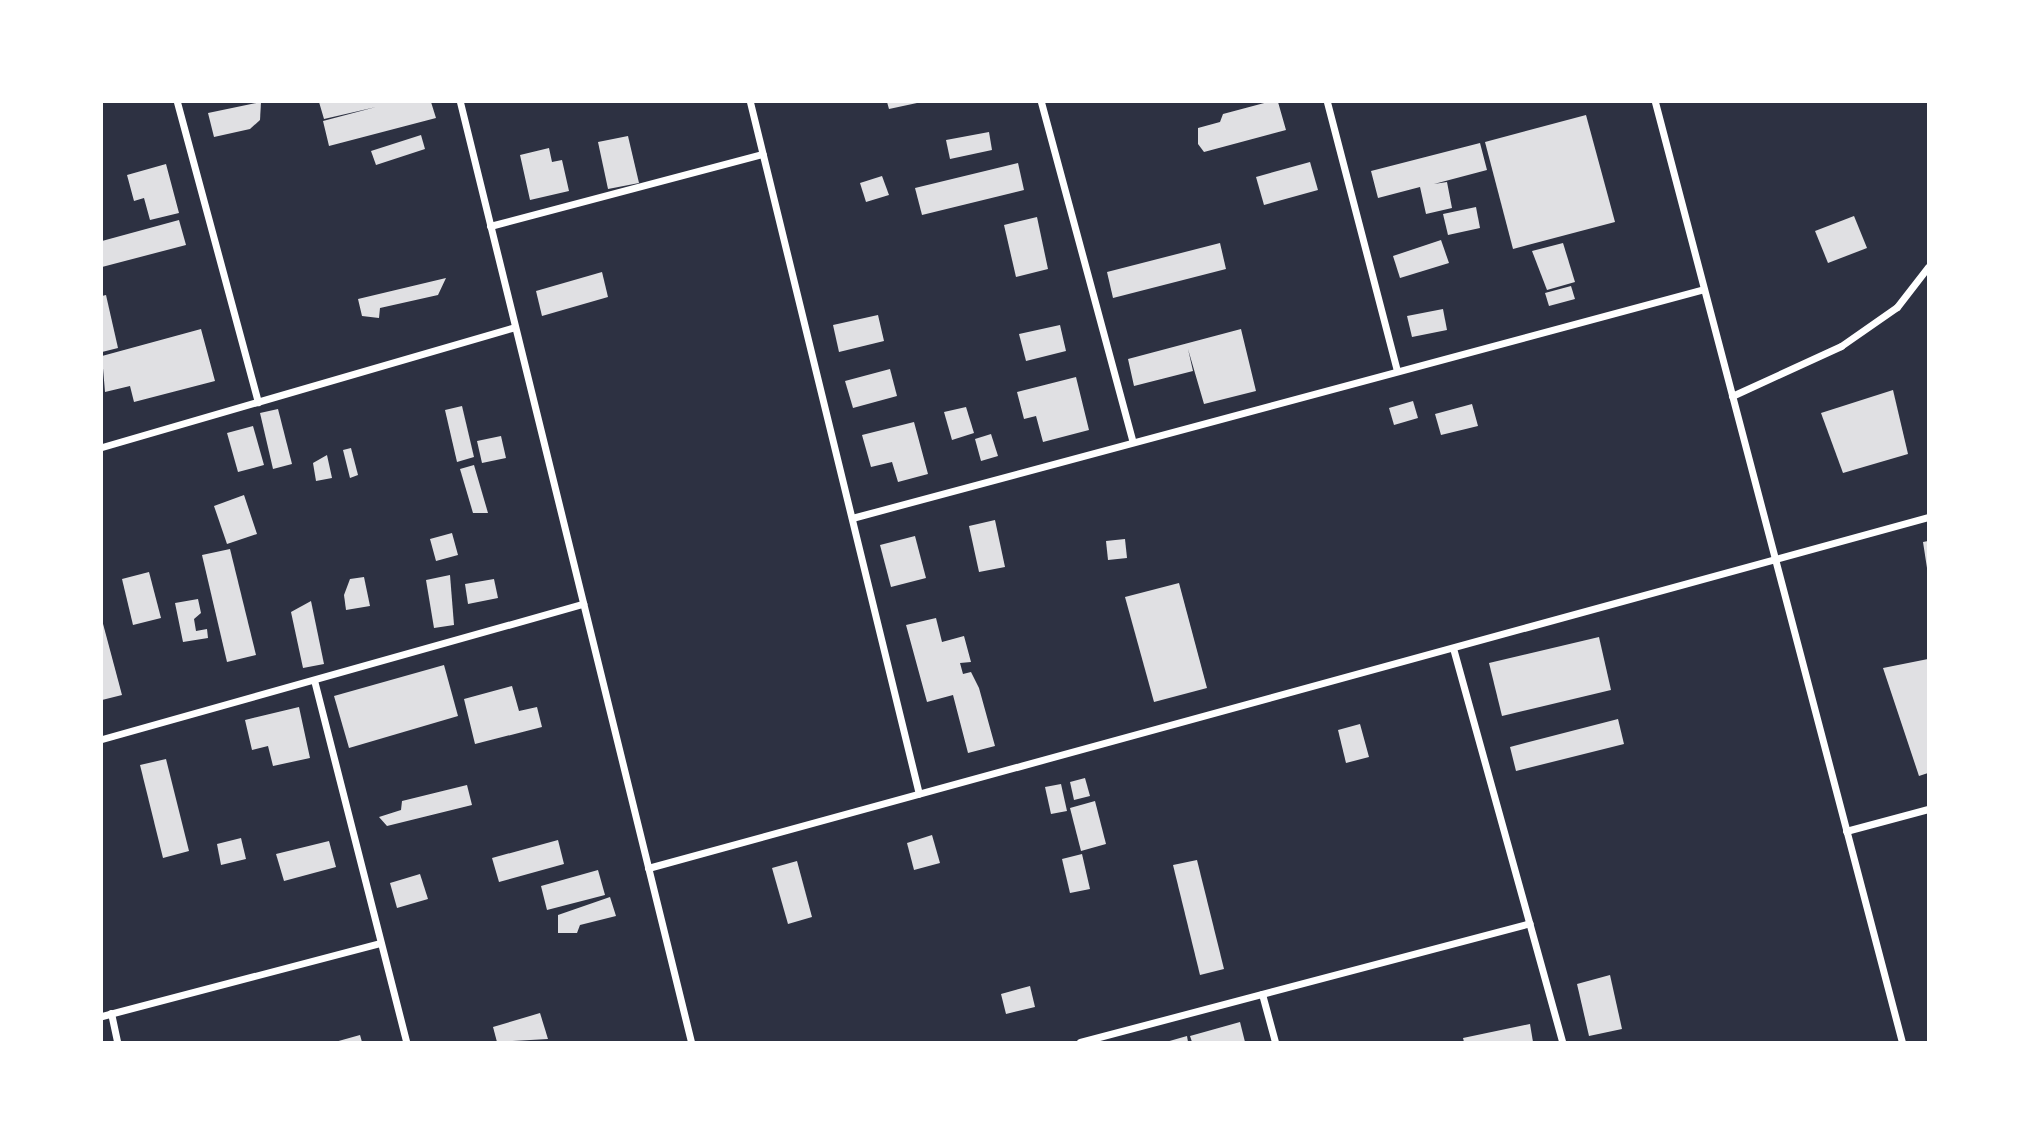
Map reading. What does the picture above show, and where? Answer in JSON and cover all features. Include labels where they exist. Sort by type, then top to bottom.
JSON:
[{"type":"street","points":[[177,102],[258,402]]},
{"type":"street","points":[[460,102],[691,1042]]},
{"type":"street","points":[[750,102],[919,794]]},
{"type":"street","points":[[1041,102],[1133,442]]},
{"type":"street","points":[[1327,102],[1397,371]]},
{"type":"street","points":[[1655,102],[1902,1042]]},
{"type":"street","points":[[490,226],[763,154]]},
{"type":"street","points":[[1732,396],[1842,346],[1897,307],[1928,267]]},
{"type":"street","points":[[852,518],[1704,289]]},
{"type":"street","points":[[102,447],[515,327]]},
{"type":"street","points":[[648,868],[1928,517]]},
{"type":"street","points":[[102,739],[583,604]]},
{"type":"street","points":[[1453,648],[1562,1042]]},
{"type":"street","points":[[314,680],[406,1042]]},
{"type":"street","points":[[1846,831],[1928,809]]},
{"type":"street","points":[[1080,1042],[1529,923]]},
{"type":"street","points":[[102,1016],[380,943]]},
{"type":"street","points":[[1262,994],[1276,1042]]},
{"type":"street","points":[[111,1013],[117,1042]]},
{"type":"building","points":[[261,102],[260,120],[250,129],[214,137],[208,113]]},
{"type":"building","points":[[319,102],[431,102],[436,118],[329,146],[323,121],[376,107],[324,119]]},
{"type":"building","points":[[887,102],[917,102],[917,103],[889,109]]},
{"type":"building","points":[[1268,102],[1278,102],[1286,130],[1204,152],[1198,144],[1198,128],[1220,122],[1223,114]]},
{"type":"building","points":[[1586,115],[1615,222],[1513,249],[1485,142]]},
{"type":"building","points":[[989,132],[992,150],[950,159],[946,140]]},
{"type":"building","points":[[421,135],[425,149],[376,165],[371,151]]},
{"type":"building","points":[[628,136],[639,183],[608,189],[598,142]]},
{"type":"building","points":[[1480,143],[1487,170],[1434,184],[1447,182],[1452,208],[1426,214],[1420,187],[1378,198],[1371,171]]},
{"type":"building","points":[[549,148],[552,162],[562,160],[569,191],[530,200],[520,155]]},
{"type":"building","points":[[1310,162],[1318,190],[1264,205],[1256,177]]},
{"type":"building","points":[[1018,163],[1024,190],[922,215],[915,188]]},
{"type":"building","points":[[166,164],[179,213],[150,220],[144,198],[134,201],[127,175]]},
{"type":"building","points":[[882,176],[889,195],[866,202],[860,183]]},
{"type":"building","points":[[1476,207],[1480,228],[1448,235],[1443,214]]},
{"type":"building","points":[[1854,216],[1867,248],[1828,263],[1815,231]]},
{"type":"building","points":[[1037,217],[1048,269],[1016,277],[1004,225]]},
{"type":"building","points":[[179,220],[186,245],[102,267],[102,241]]},
{"type":"building","points":[[1441,240],[1449,263],[1400,278],[1393,256]]},
{"type":"building","points":[[1220,243],[1226,269],[1113,298],[1107,272]]},
{"type":"building","points":[[1563,243],[1575,282],[1547,290],[1532,251]]},
{"type":"building","points":[[602,272],[608,297],[542,316],[536,291]]},
{"type":"building","points":[[446,278],[438,295],[380,308],[379,318],[362,316],[358,299]]},
{"type":"building","points":[[1571,286],[1575,299],[1549,306],[1545,293]]},
{"type":"building","points":[[106,295],[118,348],[102,352],[102,296]]},
{"type":"building","points":[[1443,309],[1447,330],[1412,337],[1407,316]]},
{"type":"building","points":[[878,315],[884,341],[839,352],[833,325]]},
{"type":"building","points":[[1060,325],[1066,351],[1026,361],[1019,334]]},
{"type":"building","points":[[201,329],[215,381],[134,402],[130,386],[105,392],[102,356]]},
{"type":"building","points":[[1241,329],[1256,391],[1204,404],[1188,349],[1193,371],[1134,386],[1128,359]]},
{"type":"building","points":[[890,369],[897,396],[853,408],[845,381]]},
{"type":"building","points":[[1076,377],[1089,430],[1043,442],[1036,416],[1024,419],[1017,392]]},
{"type":"building","points":[[1893,390],[1908,454],[1843,473],[1821,413]]},
{"type":"building","points":[[1413,401],[1418,418],[1394,425],[1389,408]]},
{"type":"building","points":[[1472,404],[1478,426],[1441,435],[1435,414]]},
{"type":"building","points":[[462,406],[474,457],[457,462],[445,410]]},
{"type":"building","points":[[966,407],[974,433],[952,440],[944,412]]},
{"type":"building","points":[[278,409],[292,464],[273,469],[260,413]]},
{"type":"building","points":[[914,422],[928,474],[898,482],[892,462],[871,467],[862,435]]},
{"type":"building","points":[[253,426],[264,465],[238,472],[227,433]]},
{"type":"building","points":[[991,434],[998,456],[981,461],[975,439]]},
{"type":"building","points":[[501,436],[506,458],[482,463],[477,441]]},
{"type":"building","points":[[351,448],[358,475],[350,478],[343,450]]},
{"type":"building","points":[[327,455],[332,478],[316,481],[313,463]]},
{"type":"building","points":[[474,465],[488,513],[473,513],[460,469]]},
{"type":"building","points":[[244,495],[257,534],[227,544],[214,506]]},
{"type":"building","points":[[995,520],[1005,567],[979,572],[969,526]]},
{"type":"building","points":[[452,533],[458,555],[436,561],[430,539]]},
{"type":"building","points":[[915,536],[926,578],[891,587],[880,545]]},
{"type":"building","points":[[1125,539],[1127,558],[1108,560],[1106,541]]},
{"type":"building","points":[[1928,541],[1928,568],[1927,568],[1923,542]]},
{"type":"building","points":[[230,549],[256,655],[227,662],[202,555]]},
{"type":"building","points":[[149,572],[161,618],[133,625],[122,579]]},
{"type":"building","points":[[450,575],[454,625],[434,628],[426,580]]},
{"type":"building","points":[[364,577],[370,606],[346,610],[344,595],[350,579]]},
{"type":"building","points":[[494,579],[498,598],[468,604],[465,584]]},
{"type":"building","points":[[1179,583],[1207,688],[1154,702],[1125,597]]},
{"type":"building","points":[[198,599],[201,613],[194,619],[196,631],[207,629],[208,638],[183,642],[175,603]]},
{"type":"building","points":[[311,601],[324,664],[303,668],[291,612]]},
{"type":"building","points":[[936,618],[942,642],[964,636],[971,662],[960,663],[963,674],[971,672],[979,688],[995,746],[968,753],[953,695],[927,702],[906,625]]},
{"type":"building","points":[[102,620],[122,695],[102,700]]},
{"type":"building","points":[[1599,637],[1611,690],[1502,716],[1489,663]]},
{"type":"building","points":[[1928,659],[1928,773],[1919,776],[1883,668]]},
{"type":"building","points":[[444,665],[458,716],[349,748],[334,696]]},
{"type":"building","points":[[512,686],[519,711],[537,707],[542,727],[475,744],[464,699]]},
{"type":"building","points":[[299,707],[310,758],[273,766],[268,746],[252,750],[245,720]]},
{"type":"building","points":[[1618,719],[1624,744],[1516,771],[1510,747]]},
{"type":"building","points":[[1360,724],[1369,757],[1346,763],[1338,730]]},
{"type":"building","points":[[166,759],[189,851],[163,858],[140,765]]},
{"type":"building","points":[[1085,778],[1090,796],[1074,800],[1070,782]]},
{"type":"building","points":[[1061,784],[1067,811],[1051,814],[1045,787]]},
{"type":"building","points":[[467,785],[472,805],[387,826],[379,817],[401,810],[402,801]]},
{"type":"building","points":[[1095,801],[1106,844],[1081,851],[1070,808]]},
{"type":"building","points":[[932,835],[940,863],[914,870],[907,843]]},
{"type":"building","points":[[241,838],[246,859],[221,865],[217,844]]},
{"type":"building","points":[[558,840],[564,864],[499,882],[492,858]]},
{"type":"building","points":[[329,841],[336,867],[284,881],[276,854]]},
{"type":"building","points":[[1082,854],[1090,889],[1070,893],[1062,859]]},
{"type":"building","points":[[1197,860],[1224,969],[1200,975],[1173,865]]},
{"type":"building","points":[[797,861],[812,917],[788,924],[772,868]]},
{"type":"building","points":[[598,870],[605,895],[547,910],[541,886]]},
{"type":"building","points":[[420,874],[428,899],[397,908],[390,883]]},
{"type":"building","points":[[610,897],[616,916],[580,925],[577,933],[558,933],[558,915]]},
{"type":"building","points":[[1610,975],[1622,1029],[1589,1036],[1577,984]]},
{"type":"building","points":[[1030,986],[1035,1007],[1006,1014],[1001,994]]},
{"type":"building","points":[[540,1013],[548,1039],[497,1042],[493,1027]]},
{"type":"building","points":[[1240,1022],[1245,1042],[1192,1042],[1190,1036]]},
{"type":"building","points":[[1530,1024],[1533,1042],[1464,1042],[1463,1038]]},
{"type":"building","points":[[360,1035],[362,1042],[335,1042]]},
{"type":"building","points":[[1187,1036],[1188,1042],[1166,1042]]}]
